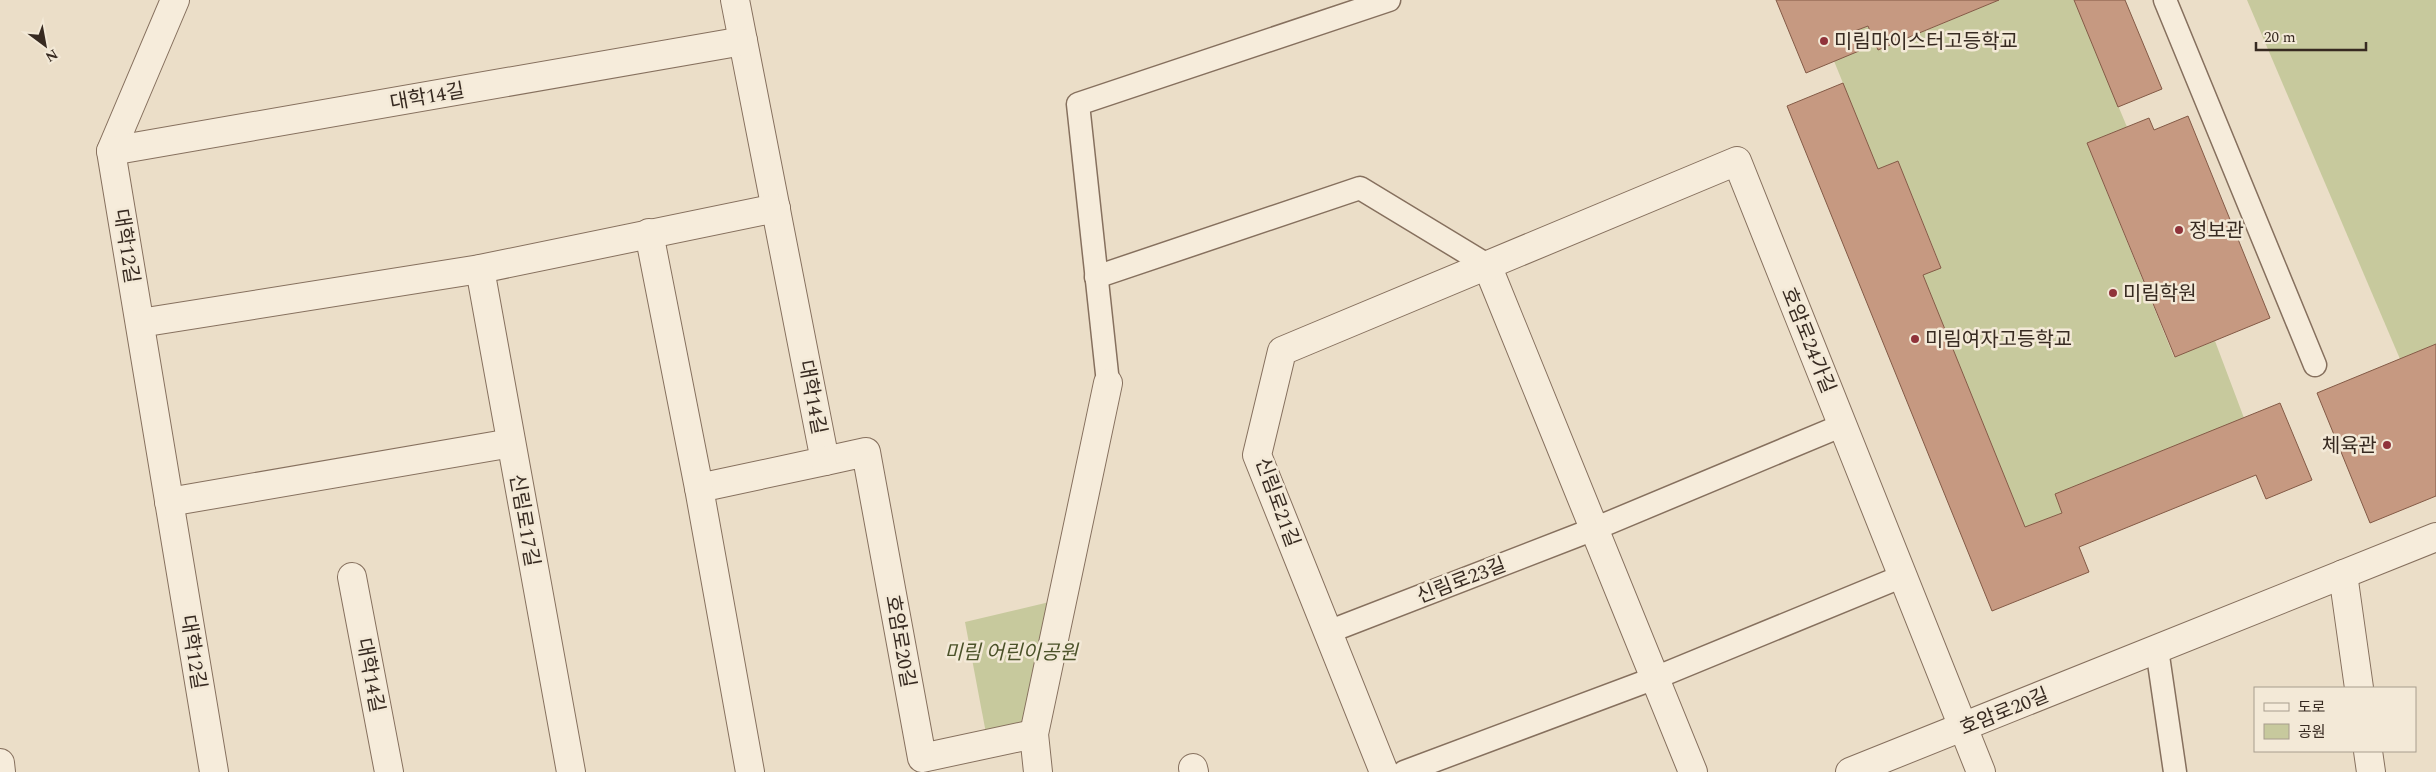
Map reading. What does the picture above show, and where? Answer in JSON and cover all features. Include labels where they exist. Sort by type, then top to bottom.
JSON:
[{"type":"street","points":[[111,150],[176,0]]},
{"type":"street","name":"대학14길","points":[[699,488],[825,461],[735,0]]},
{"type":"street","name":"대학14길","points":[[111,150],[743,41]]},
{"type":"street","name":"대학12길","points":[[111,150],[214,772]]},
{"type":"street","name":"호암로24가길","points":[[1487,266],[1737,161],[1981,772]]},
{"type":"street","points":[[140,323],[480,269],[776,208]]},
{"type":"street","points":[[649,234],[699,488],[750,772]]},
{"type":"street","points":[[1487,266],[1693,772]]},
{"type":"street","name":"신림로21길","points":[[1384,772],[1257,455],[1282,351],[1487,266]]},
{"type":"street","name":"신림로17길","points":[[480,269],[571,772]]},
{"type":"street","points":[[1038,772],[1034,734],[1108,383]]},
{"type":"street","points":[[170,502],[511,443]]},
{"type":"street","name":"호암로20길","points":[[825,461],[866,452],[922,758],[1034,734]]},
{"type":"street","name":"호암로20길","points":[[1850,772],[2436,537]]},
{"type":"street","points":[[2343,574],[2359,687]]},
{"type":"street","name":"대학14길","points":[[352,577],[389,772]]},
{"type":"street","points":[[2368,752],[2371,772]]},
{"type":"street","points":[[0,763],[1,772]]},
{"type":"lane","points":[[1108,383],[1078,104],[1389,0]]},
{"type":"lane","points":[[2165,0],[2316,365]]},
{"type":"lane","points":[[1096,277],[1360,188],[1487,266]]},
{"type":"lane","name":"신림로23길","points":[[1328,632],[1594,529],[1843,426]]},
{"type":"lane","points":[[1404,772],[1655,678],[1903,576]]},
{"type":"lane","points":[[2158,649],[2175,772]]},
{"type":"green space","points":[[1999,0],[2074,0],[2127,127],[2087,143],[2174,357],[2215,341],[2244,418],[2055,494],[2062,513],[2025,527],[1923,275],[1941,267],[1898,161],[1878,169],[1834,61],[1859,51],[1852,32],[1868,26],[1879,50]]},
{"type":"green space","points":[[2247,0],[2436,0],[2436,344],[2400,359]]},
{"type":"green space","name":"미림 어린이공원","points":[[1062,599],[1034,734],[988,744],[965,622]]},
{"type":"building","name":"미림마이스터고등학교","points":[[1776,0],[1999,0],[1878,50],[1868,26],[1852,32],[1859,51],[1806,73]]},
{"type":"building","points":[[2074,0],[2125,0],[2162,89],[2118,107]]},
{"type":"building","name":"미림여자고등학교","points":[[1843,83],[1878,169],[1898,161],[1941,268],[1923,275],[2025,527],[2062,513],[2055,494],[2280,403],[2312,480],[2266,499],[2256,475],[2079,547],[2089,572],[1992,611],[1787,106]]},
{"type":"building","name":"정보관","points":[[2188,116],[2270,318],[2175,357],[2087,143],[2149,118],[2154,130]]},
{"type":"building","name":"체육관","points":[[2436,344],[2436,496],[2370,523],[2317,393]]},
{"type":"place","name":"미림마이스터고등학교","points":[[1824,41]]},
{"type":"place","name":"정보관","points":[[2179,230]]},
{"type":"place","name":"미림학원","points":[[2113,293]]},
{"type":"place","name":"미림여자고등학교","points":[[1915,339]]},
{"type":"place","name":"체육관","points":[[2387,445]]}]
